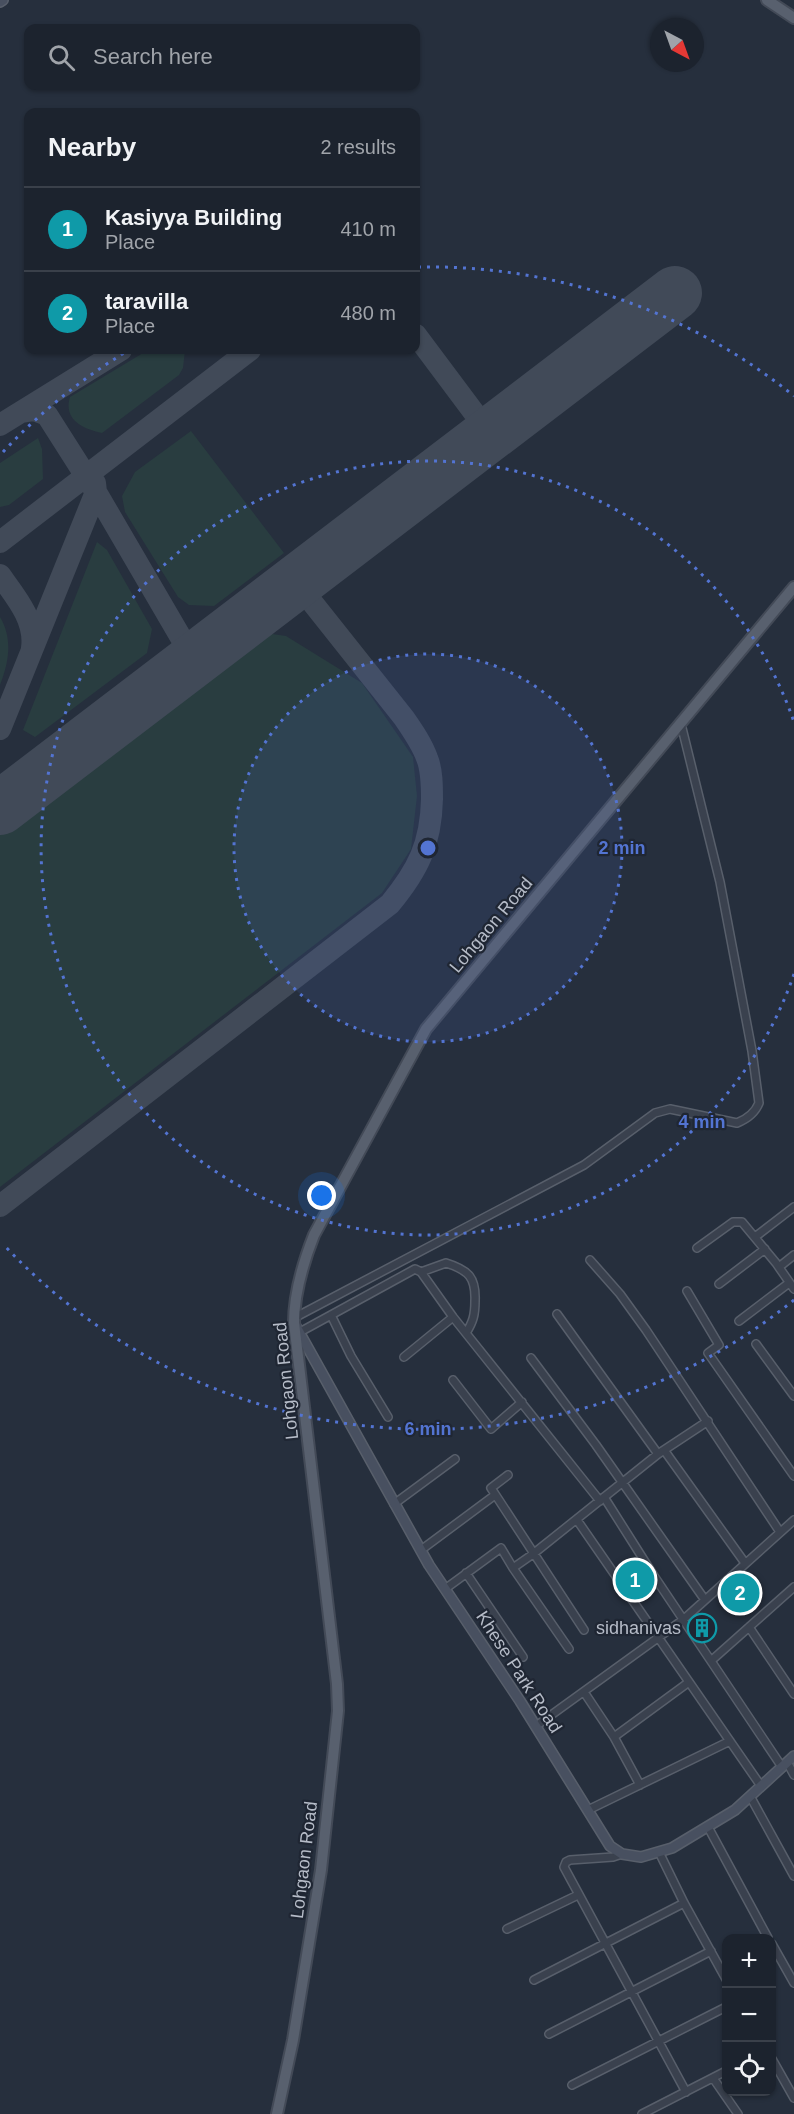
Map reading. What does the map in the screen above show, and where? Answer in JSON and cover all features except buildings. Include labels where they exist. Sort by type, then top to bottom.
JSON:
[{"type":"main road","points":[[767,0],[794,18]]},
{"type":"main road","name":"Lohgaon Road","points":[[277,2114],[293,2040],[320,1877],[338,1711],[337,1684],[296,1324],[299,1283],[306,1254],[314,1235],[426,1029],[794,587]]},
{"type":"street","points":[[296,1324],[584,1165],[655,1113],[670,1109],[737,1123],[757,1109],[759,1103],[752,1051],[720,882],[681,724]]},
{"type":"street","points":[[755,1237],[794,1207]]},
{"type":"street","points":[[697,1248],[737,1221],[747,1226],[792,1286],[740,1321]]},
{"type":"street","points":[[718,1284],[765,1249]]},
{"type":"street","points":[[779,1267],[794,1256]]},
{"type":"street","points":[[590,1260],[620,1294],[708,1421],[780,1532]]},
{"type":"street","points":[[421,1272],[446,1263],[457,1266],[472,1279],[476,1286],[475,1317],[466,1333]]},
{"type":"street","points":[[296,1324],[331,1315],[415,1269],[421,1272],[453,1317],[602,1499],[712,1660],[788,1762],[794,1775]]},
{"type":"street","points":[[687,1291],[719,1345],[708,1353],[794,1476]]},
{"type":"street","points":[[557,1314],[745,1563]]},
{"type":"street","points":[[331,1315],[351,1356],[388,1417]]},
{"type":"street","points":[[404,1357],[453,1317]]},
{"type":"street","name":"Khese Park Road","points":[[296,1324],[394,1504],[444,1589],[536,1726],[610,1846],[622,1854]]},
{"type":"street","points":[[756,1344],[794,1396]]},
{"type":"street","points":[[531,1358],[705,1600]]},
{"type":"street","points":[[453,1380],[491,1429],[522,1402]]},
{"type":"street","points":[[513,1568],[661,1452],[708,1421]]},
{"type":"street","points":[[394,1504],[455,1459]]},
{"type":"street","points":[[508,1476],[491,1488],[584,1630]]},
{"type":"street","points":[[421,1550],[495,1495]]},
{"type":"street","points":[[577,1520],[761,1786]]},
{"type":"street","points":[[536,1726],[684,1619],[794,1520]]},
{"type":"street","points":[[444,1589],[501,1548],[569,1649]]},
{"type":"street","points":[[466,1573],[523,1657]]},
{"type":"street","points":[[712,1660],[792,1592]]},
{"type":"street","points":[[749,1627],[794,1694]]},
{"type":"street","points":[[614,1737],[689,1682]]},
{"type":"street","points":[[584,1692],[614,1737],[640,1785]]},
{"type":"street","points":[[588,1810],[730,1741]]},
{"type":"street","points":[[686,2092],[564,1867],[570,1860],[613,1857],[622,1854],[641,1857],[672,1848],[735,1810],[788,1762]]},
{"type":"street","points":[[750,1796],[794,1876]]},
{"type":"street","points":[[708,1827],[766,1934]]},
{"type":"street","points":[[659,1852],[722,1972]]},
{"type":"street","points":[[507,1929],[578,1895]]},
{"type":"street","points":[[534,1980],[604,1942],[684,1903]]},
{"type":"street","points":[[549,2034],[711,1951]]},
{"type":"street","points":[[776,1952],[794,1983]]},
{"type":"street","points":[[572,2085],[722,2009]]},
{"type":"street","points":[[776,2067],[794,2098]]},
{"type":"street","points":[[642,2114],[722,2073]]},
{"type":"street","points":[[713,2078],[738,2114]]},
{"type":"green space","points":[[141,354],[185,354],[183,368],[179,375],[102,433],[76,422],[69,412],[70,397]]},
{"type":"green space","points":[[191,431],[284,553],[214,606],[189,605],[178,597],[125,512],[122,496],[135,472]]},
{"type":"green space","points":[[38,438],[42,449],[43,479],[9,505],[0,507],[0,463]]},
{"type":"green space","points":[[97,542],[107,550],[152,629],[147,653],[35,737],[23,730]]},
{"type":"green space","points":[[0,617],[7,634],[8,651],[6,668],[0,685]]},
{"type":"green space","points":[[265,633],[286,636],[362,683],[413,757],[417,796],[411,849],[382,893],[0,1187],[0,835]]},
{"type":"taxiway","points":[[420,340],[490,434]]},
{"type":"taxiway","points":[[0,425],[115,354]]},
{"type":"taxiway","points":[[0,542],[245,354]]},
{"type":"taxiway","points":[[22,412],[34,410],[47,415],[96,492],[194,660]]},
{"type":"taxiway","points":[[0,729],[96,492],[95,483]]},
{"type":"taxiway","points":[[0,575],[28,618],[32,648]]},
{"type":"taxiway","points":[[0,1206],[390,904],[408,880],[421,856],[429,830],[432,799],[431,773],[425,753],[404,718],[296,582]]},
{"type":"taxiway","points":[[0,805],[5,804]]},
{"type":"runway","points":[[0,808],[675,293]]},
{"type":"place","name":"Kasiyya Building","points":[[635,1580]]},
{"type":"place","name":"taravilla","points":[[740,1593]]},
{"type":"place","name":"sidhanivas","points":[[702,1628]]}]
